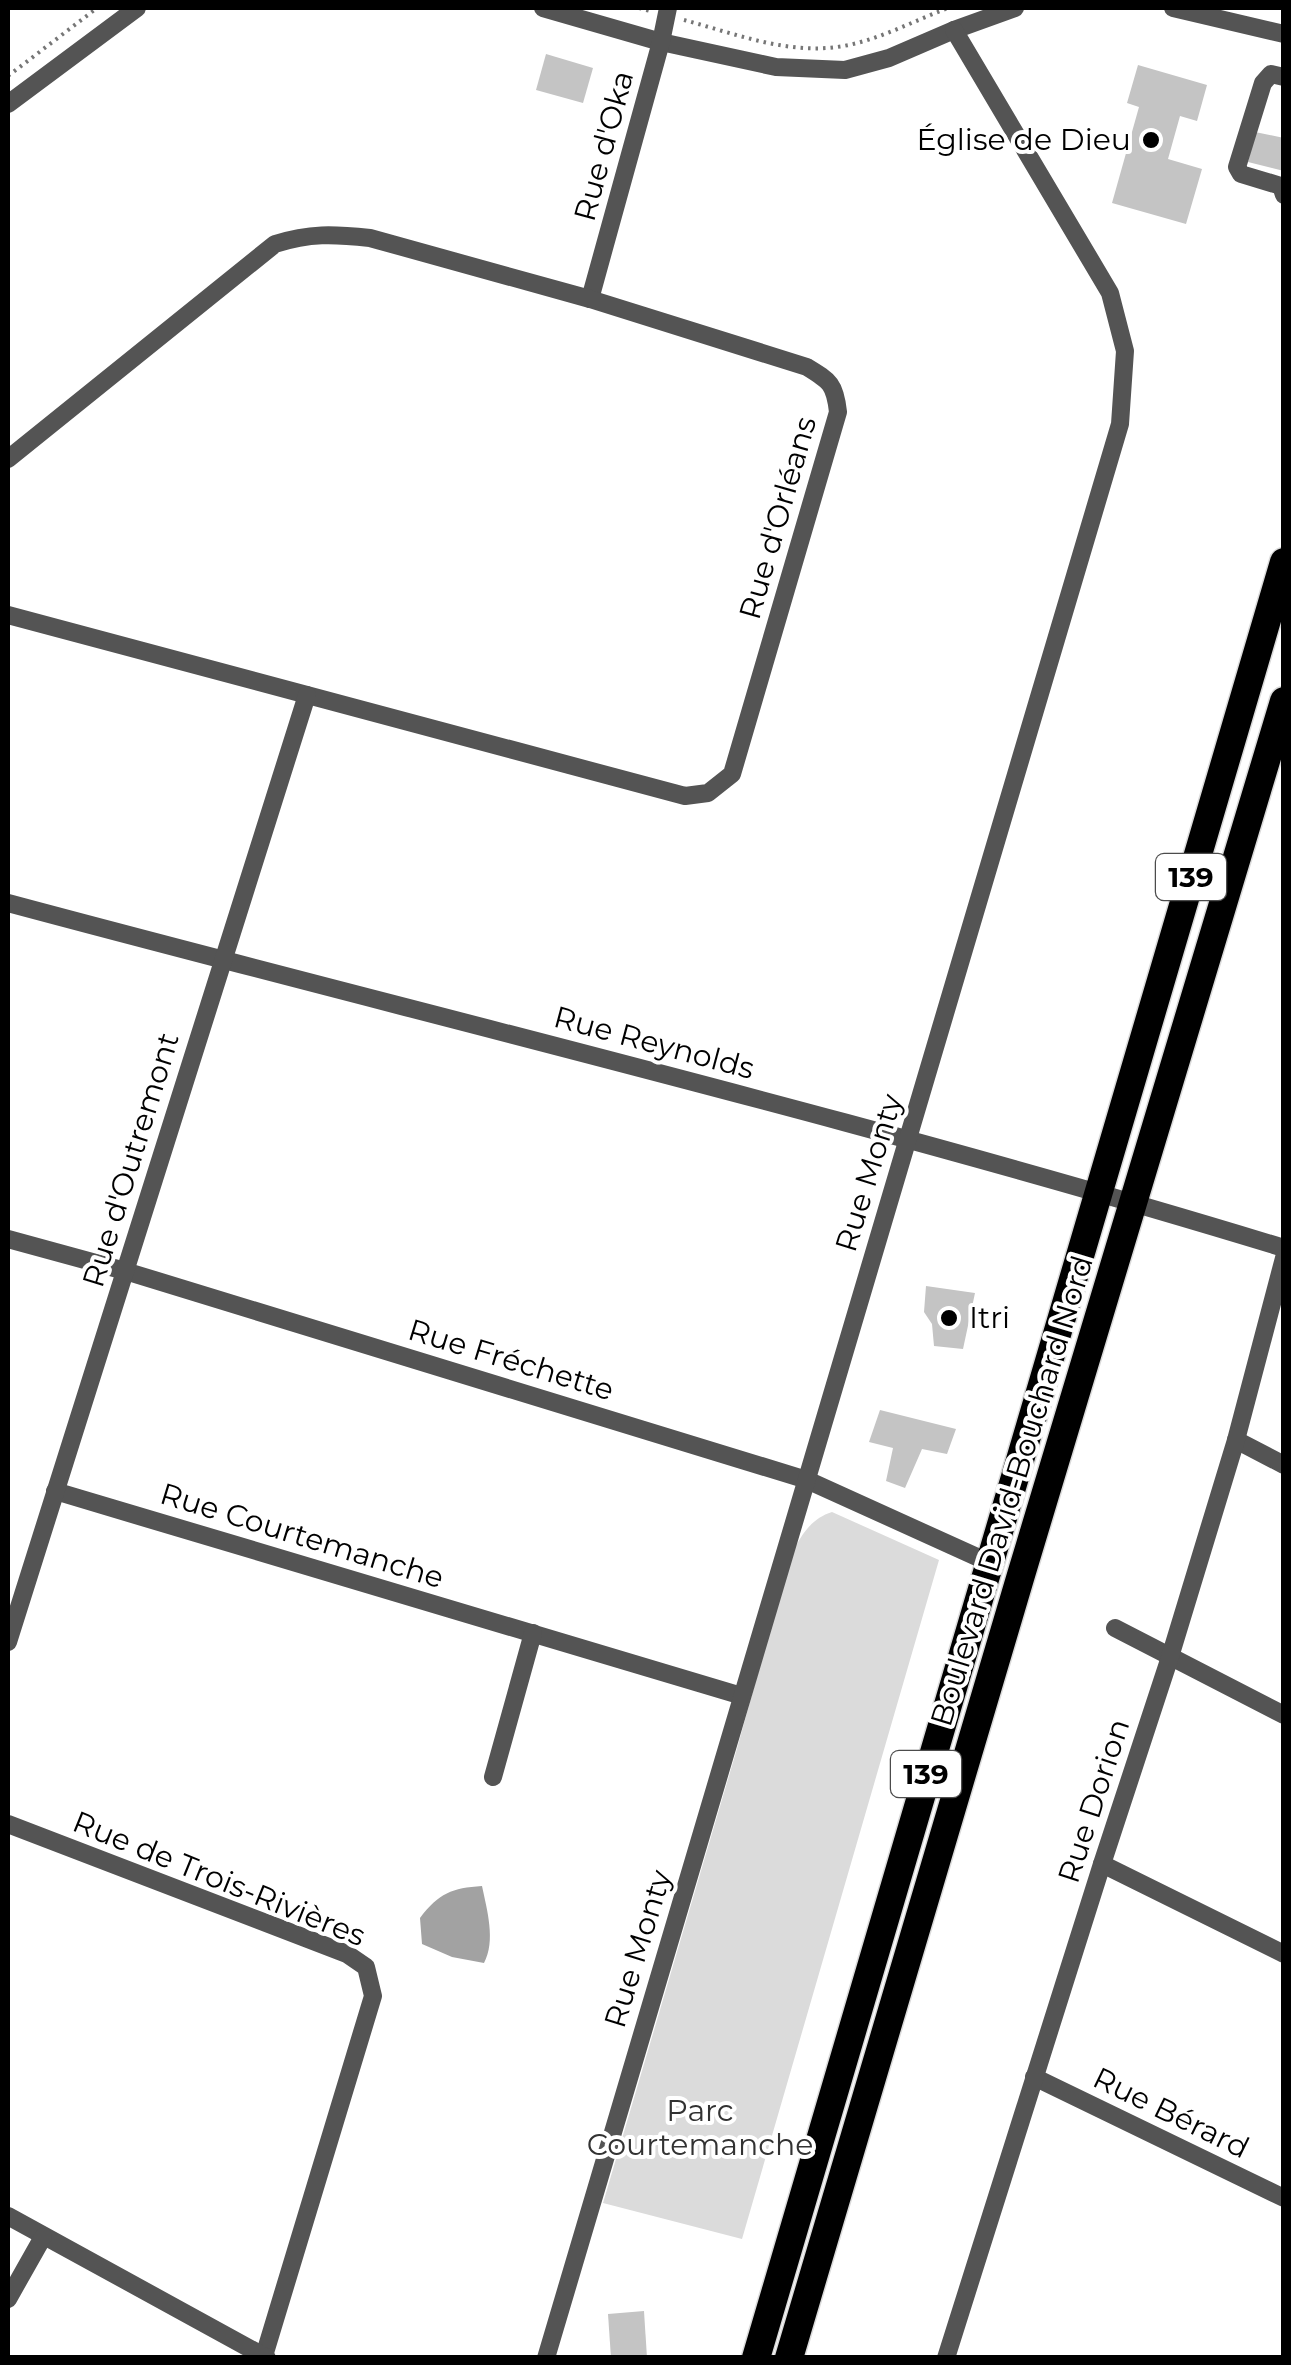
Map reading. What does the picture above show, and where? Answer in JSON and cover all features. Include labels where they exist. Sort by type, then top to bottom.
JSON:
[{"type":"highway","name":"Boulevard David-Bouchard Nord","points":[[756,2358],[1284,562]]},
{"type":"highway","name":"Boulevard David-Bouchard Nord","points":[[789,2358],[1284,701]]},
{"type":"street","points":[[8,104],[137,8]]},
{"type":"street","points":[[542,8],[661,42],[776,67],[845,70],[889,58],[1015,8]]},
{"type":"street","points":[[1173,8],[1284,34]]},
{"type":"street","name":"Rue d'Oka","points":[[590,299],[667,11]]},
{"type":"street","name":"Rue Monty","points":[[546,2358],[1120,424],[1125,351],[1110,293],[954,30]]},
{"type":"street","points":[[1284,77],[1271,74],[1263,83],[1237,166],[1241,174],[1281,186],[1284,195]]},
{"type":"street","name":"Rue d'Orléans","points":[[8,459],[274,244],[300,236],[336,234],[370,238],[590,299],[807,367],[836,390],[838,412],[732,774],[708,793],[684,796],[8,615]]},
{"type":"street","name":"Rue d'Outremont","points":[[8,1642],[307,694]]},
{"type":"street","name":"Rue Reynolds","points":[[8,904],[568,1048],[1099,1192],[1284,1248]]},
{"type":"street","name":"Rue Fréchette","points":[[8,1239],[125,1271],[806,1480],[988,1562]]},
{"type":"street","name":"Rue Dorion","points":[[946,2358],[1170,1657],[1236,1440],[1284,1258]]},
{"type":"street","points":[[1236,1440],[1284,1465]]},
{"type":"street","name":"Rue Courtemanche","points":[[55,1491],[742,1696]]},
{"type":"street","points":[[1115,1628],[1284,1715]]},
{"type":"street","points":[[493,1777],[533,1633]]},
{"type":"street","name":"Rue de Trois-Rivières","points":[[8,1824],[346,1954],[366,1966],[373,1996],[266,2357]]},
{"type":"street","points":[[1102,1864],[1284,1954]]},
{"type":"street","name":"Rue Bérard","points":[[1034,2077],[1284,2198]]},
{"type":"street","points":[[8,2216],[266,2357]]},
{"type":"street","points":[[8,2299],[43,2237]]},
{"type":"path","points":[[8,76],[97,8]]},
{"type":"path","points":[[639,8],[667,11],[774,44],[802,48],[835,48],[859,42],[948,8]]},
{"type":"green space","name":"Parc Courtemanche","points":[[832,1512],[939,1560],[742,2239],[603,2203],[791,1555],[812,1524]]},
{"type":"shaded area","points":[[482,1886],[490,1935],[484,1963],[452,1957],[422,1944],[420,1918],[433,1903],[454,1890]]},
{"type":"building","points":[[546,54],[593,68],[583,103],[536,90]]},
{"type":"building","name":"Église de Dieu","points":[[1138,65],[1207,85],[1197,121],[1180,116],[1168,159],[1202,169],[1186,224],[1112,203],[1139,107],[1127,103]]},
{"type":"building","points":[[1255,132],[1284,138],[1284,171],[1248,162]]},
{"type":"building","name":"Itri","points":[[926,1286],[975,1293],[963,1349],[934,1346],[932,1324],[924,1312]]},
{"type":"building","points":[[880,1410],[956,1429],[947,1454],[922,1449],[905,1488],[886,1481],[893,1448],[869,1442]]},
{"type":"building","points":[[644,2311],[647,2358],[611,2358],[608,2314]]},
{"type":"place","name":"Église de Dieu","points":[[1151,140]]},
{"type":"place","name":"Itri","points":[[949,1318]]}]
